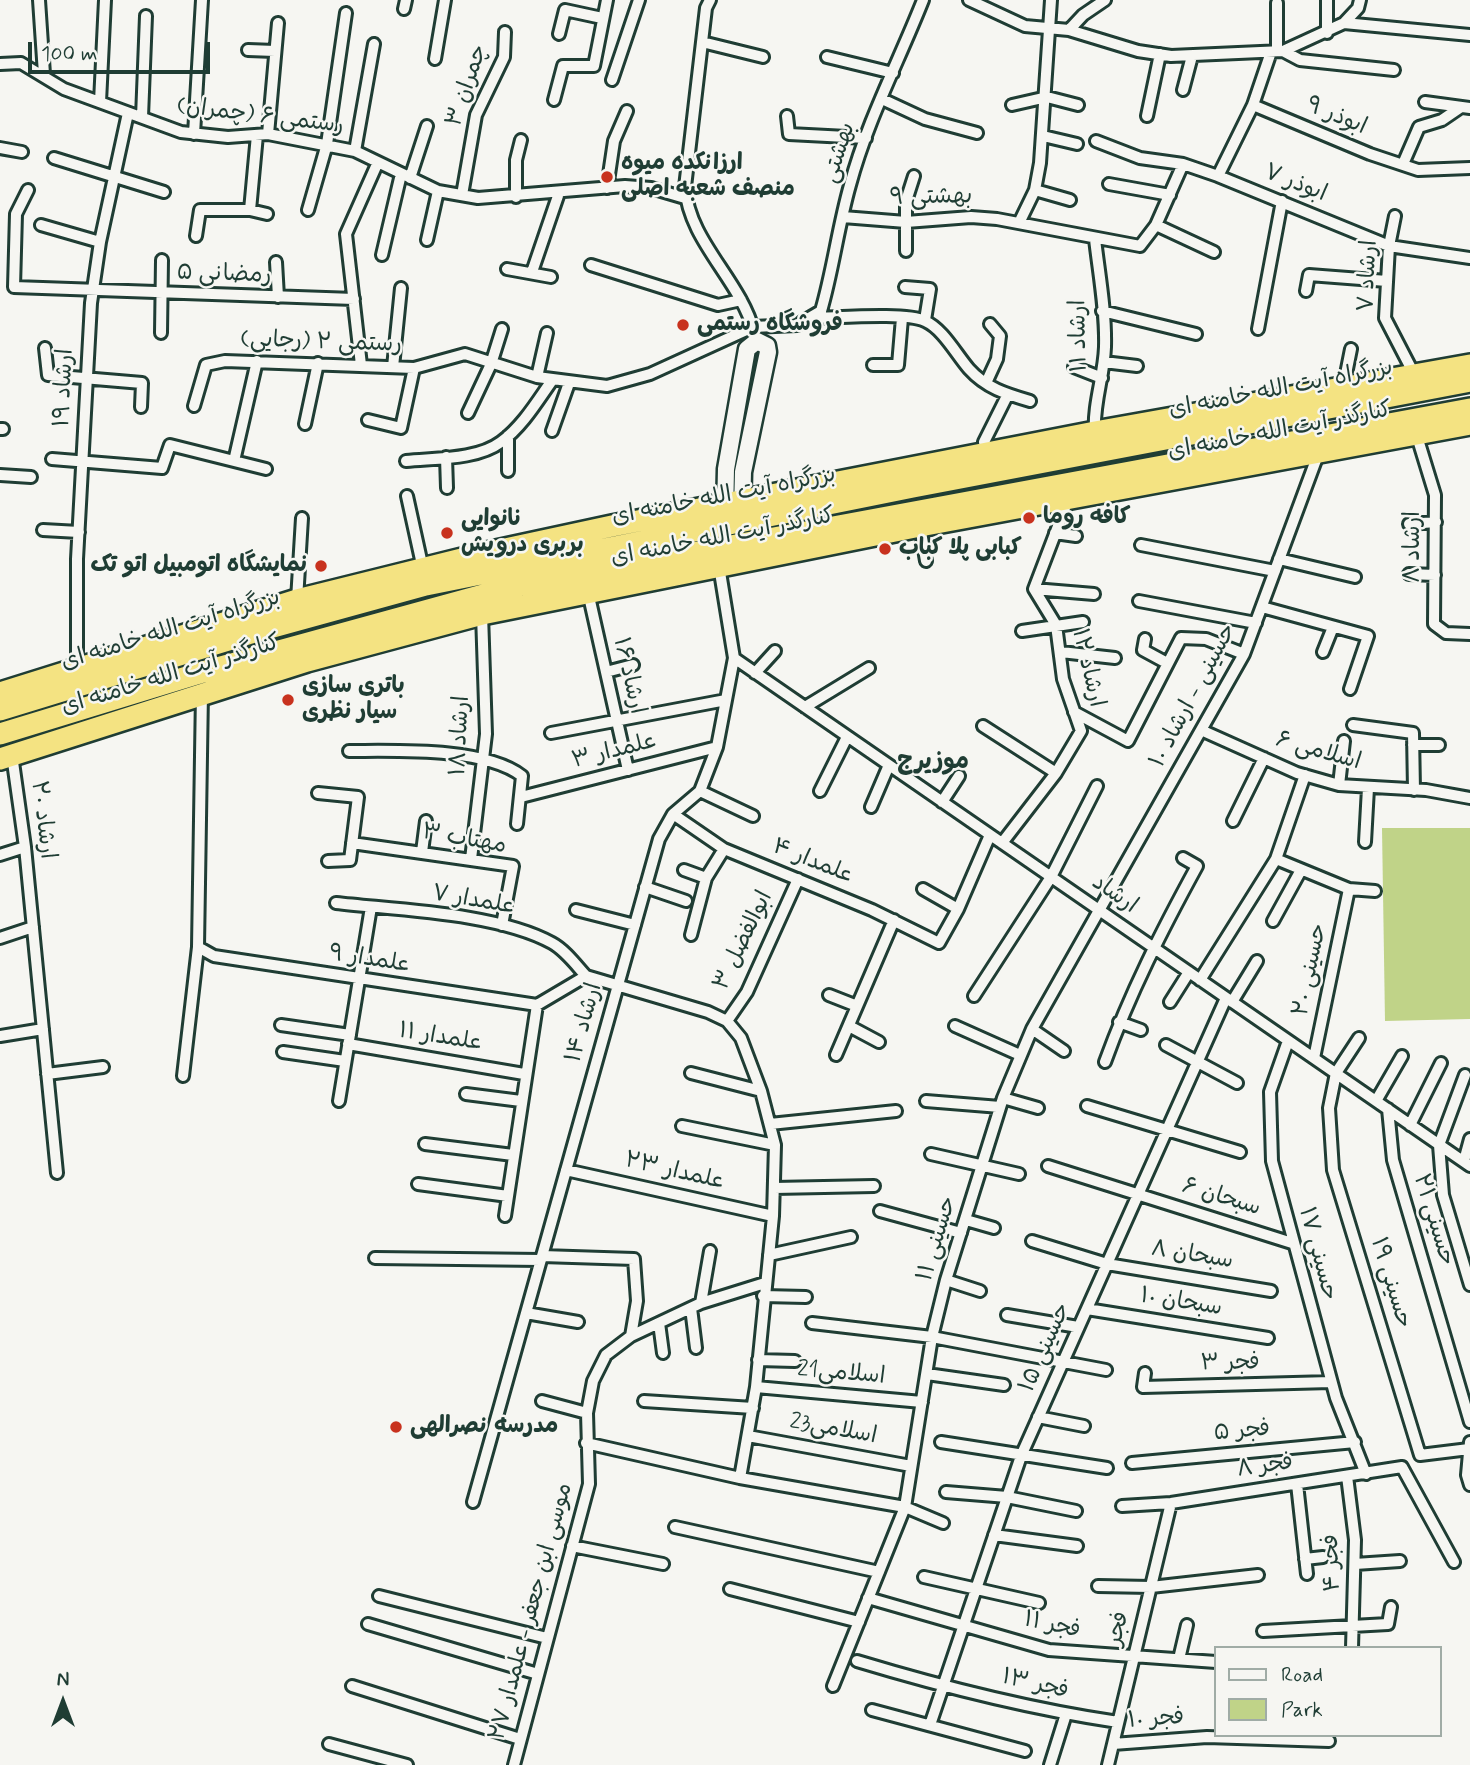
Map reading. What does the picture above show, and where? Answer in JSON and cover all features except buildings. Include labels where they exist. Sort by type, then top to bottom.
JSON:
[{"type":"highway","name":"کنارگذر آیت الله خامنه ای","points":[[244,626],[297,600],[366,592],[423,569],[485,563],[689,512],[734,495],[776,494],[911,477],[986,454],[1095,432],[1470,365]]},
{"type":"highway","name":"بزرگراه آیت الله خامنه ای","points":[[0,710],[147,655],[244,626],[734,495],[911,477],[1200,432],[1470,381]]},
{"type":"highway","name":"بزرگراه آیت الله خامنه ای","points":[[0,734],[203,672],[521,595],[1280,451],[1470,409]]},
{"type":"highway","points":[[1180,417],[1200,432]]},
{"type":"highway","name":"کنارگذر آیت الله خامنه ای","points":[[552,589],[588,592],[719,566],[880,525],[920,526],[1068,500],[1280,451],[1319,452],[1470,424]]},
{"type":"highway","name":"کنارگذر آیت الله خامنه ای","points":[[6,757],[71,734],[202,696],[426,618],[482,614],[521,595]]},
{"type":"highway","name":"کنارگذر آیت الله خامنه ای","points":[[0,693],[77,668],[147,655]]},
{"type":"highway","points":[[65,713],[71,734]]},
{"type":"main road","points":[[734,495],[768,352],[767,346],[755,334]]},
{"type":"street","points":[[39,0],[44,74]]},
{"type":"street","points":[[100,102],[105,0]]},
{"type":"street","points":[[194,134],[202,0]]},
{"type":"street","points":[[435,59],[445,0]]},
{"type":"street","points":[[554,100],[563,66],[594,66],[607,0]]},
{"type":"street","points":[[612,80],[639,0]]},
{"type":"street","points":[[710,0],[702,42],[686,209],[741,300],[755,334],[797,325],[808,318],[925,320],[970,371],[986,383],[1030,401]]},
{"type":"street","name":"بهشتی","points":[[808,318],[821,311],[849,186],[923,0]]},
{"type":"street","points":[[968,0],[1025,26],[1069,30],[1160,54],[1192,56],[1277,51],[1327,33],[1344,23],[1358,8],[1360,0]]},
{"type":"street","points":[[1019,223],[1035,190],[1043,136],[1051,0]]},
{"type":"street","points":[[1069,30],[1083,15],[1105,0]]},
{"type":"street","points":[[1327,0],[1327,33]]},
{"type":"street","points":[[1218,176],[1277,51],[1277,3]]},
{"type":"street","points":[[559,34],[565,10],[602,18]]},
{"type":"street","points":[[308,210],[327,144],[346,13]]},
{"type":"street","points":[[142,117],[146,16]]},
{"type":"street","points":[[250,210],[278,23]]},
{"type":"street","points":[[1344,23],[1470,35]]},
{"type":"street","name":"چمران ۳","points":[[461,195],[476,115],[504,57],[505,32]]},
{"type":"street","points":[[702,42],[763,57]]},
{"type":"street","points":[[355,150],[374,44]]},
{"type":"street","points":[[248,50],[275,51]]},
{"type":"street","points":[[1277,51],[1300,60],[1394,70]]},
{"type":"street","points":[[1147,116],[1160,54]]},
{"type":"street","points":[[1183,90],[1192,56]]},
{"type":"street","points":[[827,57],[893,74]]},
{"type":"street","name":"رستمی ۶ (چمران)","points":[[0,64],[21,62],[64,89],[181,132],[228,137],[262,134],[355,150],[438,191],[478,198],[607,188],[651,188],[685,198]]},
{"type":"street","points":[[1012,105],[1047,97],[1078,105]]},
{"type":"street","points":[[882,99],[925,119],[977,132]]},
{"type":"street","points":[[1425,102],[1465,108]]},
{"type":"street","name":"ابوذر ۹","points":[[1253,105],[1418,170],[1470,168]]},
{"type":"street","points":[[1403,164],[1419,127],[1465,108]]},
{"type":"street","points":[[607,188],[614,141],[627,111]]},
{"type":"street","name":"ارشاد ۱۹","points":[[77,668],[82,460],[93,292],[100,242],[128,114]]},
{"type":"street","points":[[787,116],[789,134],[866,138]]},
{"type":"street","points":[[382,255],[406,176],[427,126]]},
{"type":"street","points":[[1043,136],[1077,144]]},
{"type":"street","points":[[516,197],[516,160],[521,140]]},
{"type":"street","name":"ابوذر ۷","points":[[1096,141],[1140,158],[1183,164],[1218,176],[1389,246],[1470,258]]},
{"type":"street","points":[[0,148],[22,152]]},
{"type":"street","points":[[54,158],[164,192]]},
{"type":"street","points":[[361,365],[346,234],[378,162]]},
{"type":"street","points":[[1183,164],[1156,225],[1214,252]]},
{"type":"street","points":[[906,251],[906,201],[914,176]]},
{"type":"street","points":[[1109,184],[1170,195]]},
{"type":"street","name":"رمضانی ۵","points":[[28,190],[16,214],[14,287],[51,286],[93,292],[354,299]]},
{"type":"street","points":[[1035,190],[1070,201]]},
{"type":"street","points":[[427,240],[438,191]]},
{"type":"street","points":[[532,272],[559,193]]},
{"type":"street","points":[[1258,329],[1282,201]]},
{"type":"street","points":[[197,236],[200,210],[250,210],[267,214]]},
{"type":"street","name":"ارشاد ۷","points":[[1395,216],[1389,246],[1385,318],[1414,374]]},
{"type":"street","name":"بهشتی ۹","points":[[843,217],[906,222],[971,217],[1019,223],[1140,246],[1156,225]]},
{"type":"street","points":[[41,225],[100,242]]},
{"type":"street","name":"ارشاد ۱۱","points":[[1095,432],[1094,415],[1104,362],[1096,239]]},
{"type":"street","points":[[161,333],[162,260]]},
{"type":"street","points":[[276,262],[278,297]]},
{"type":"street","points":[[592,265],[718,305],[741,300]]},
{"type":"street","points":[[507,269],[551,277]]},
{"type":"street","points":[[1306,291],[1309,275],[1387,281]]},
{"type":"street","points":[[905,287],[930,289],[925,320]]},
{"type":"street","points":[[393,367],[401,288]]},
{"type":"street","points":[[1102,311],[1196,334]]},
{"type":"street","points":[[873,365],[898,365],[902,318]]},
{"type":"street","points":[[986,383],[998,359],[1000,336],[990,324]]},
{"type":"street","points":[[468,413],[491,363],[502,329]]},
{"type":"street","points":[[537,377],[547,333]]},
{"type":"street","name":"رستمی ۲ (رجایی)","points":[[194,406],[206,365],[225,361],[318,362],[414,368],[465,354],[537,377],[607,386],[650,374],[755,334]]},
{"type":"street","points":[[46,348],[48,375],[142,383],[141,407]]},
{"type":"street","points":[[1343,389],[1351,349]]},
{"type":"street","points":[[234,461],[257,361]]},
{"type":"street","points":[[306,424],[318,362]]},
{"type":"street","points":[[1104,362],[1137,366]]},
{"type":"street","points":[[1074,367],[1102,379]]},
{"type":"street","points":[[368,420],[401,428],[414,368]]},
{"type":"street","points":[[405,461],[476,453],[500,443],[522,422],[554,379]]},
{"type":"street","points":[[552,431],[569,383]]},
{"type":"street","points":[[986,454],[984,442],[1008,394]]},
{"type":"street","name":"ارشاد ۸","points":[[1416,433],[1435,495],[1434,624],[1446,633],[1470,634]]},
{"type":"street","points":[[508,436],[508,471]]},
{"type":"street","points":[[52,459],[162,468],[170,445],[266,469]]},
{"type":"street","name":"حسینی - ارشاد ۱۰","points":[[1100,911],[1244,654],[1319,452]]},
{"type":"street","points":[[446,457],[447,488]]},
{"type":"street","points":[[0,475],[31,477]]},
{"type":"street","points":[[407,496],[423,569]]},
{"type":"street","points":[[1068,500],[1034,589],[1094,594]]},
{"type":"street","points":[[297,600],[302,519]]},
{"type":"street","points":[[1409,524],[1436,522]]},
{"type":"street","points":[[920,526],[926,561]]},
{"type":"street","points":[[43,530],[79,532]]},
{"type":"street","points":[[1055,533],[1076,536]]},
{"type":"street","points":[[1141,545],[1275,571]]},
{"type":"street","points":[[1279,559],[1356,577]]},
{"type":"street","name":"ارشاد ۱۴","points":[[473,1502],[659,839],[673,814],[700,791],[717,747],[734,658],[719,566]]},
{"type":"street","points":[[1409,574],[1435,575]]},
{"type":"street","name":"ارشاد ۱۲","points":[[1034,589],[1056,625],[1063,679],[1081,731],[1056,773]]},
{"type":"street","name":"ارشاد ۱۶","points":[[588,592],[628,770]]},
{"type":"street","points":[[1139,601],[1256,623]]},
{"type":"street","points":[[1262,607],[1368,636],[1350,689]]},
{"type":"street","name":"ارشاد ۱۸","points":[[471,859],[486,734],[482,614]]},
{"type":"street","points":[[1022,631],[1083,622]]},
{"type":"street","points":[[1323,652],[1333,627]]},
{"type":"street","points":[[1074,712],[1128,741],[1181,638],[1206,639],[1244,654]]},
{"type":"street","points":[[1145,639],[1143,650],[1167,663]]},
{"type":"street","points":[[755,673],[775,651]]},
{"type":"street","points":[[1061,652],[1115,659]]},
{"type":"street","name":"ارشاد","points":[[734,658],[1467,1163]]},
{"type":"street","points":[[606,672],[633,665]]},
{"type":"street","points":[[805,707],[869,668]]},
{"type":"street","points":[[183,1076],[198,947],[203,672]]},
{"type":"street","points":[[551,733],[726,700]]},
{"type":"street","points":[[1353,725],[1413,733],[1414,790]]},
{"type":"street","points":[[983,726],[1056,773],[1002,843]]},
{"type":"street","name":"اسلامی ۶","points":[[1201,730],[1305,775],[1339,785],[1414,790],[1470,798]]},
{"type":"street","points":[[820,791],[848,737]]},
{"type":"street","points":[[1339,785],[1344,741]]},
{"type":"street","points":[[1413,745],[1439,745]]},
{"type":"street","name":"علمدار ۳","points":[[521,797],[717,747]]},
{"type":"street","points":[[349,751],[416,750],[508,765],[522,776],[517,824]]},
{"type":"street","name":"ارشاد ۲۰","points":[[6,757],[25,847],[57,1173]]},
{"type":"street","points":[[1233,821],[1264,758]]},
{"type":"street","points":[[871,807],[889,765]]},
{"type":"street","points":[[1200,980],[1276,859],[1305,775]]},
{"type":"street","points":[[942,802],[959,776]]},
{"type":"street","points":[[974,996],[1051,877],[1097,786]]},
{"type":"street","points":[[1365,842],[1368,788]]},
{"type":"street","points":[[700,791],[753,816]]},
{"type":"street","points":[[318,793],[358,797],[350,860],[328,861]]},
{"type":"street","name":"علمدار ۴","points":[[673,814],[724,849],[894,920],[939,943],[958,909]]},
{"type":"street","points":[[422,852],[426,821]]},
{"type":"street","points":[[923,889],[958,909],[990,835]]},
{"type":"street","name":"مهتاب ۳","points":[[352,843],[513,866],[502,925]]},
{"type":"street","points":[[0,855],[25,847]]},
{"type":"street","points":[[691,935],[706,878],[724,849]]},
{"type":"street","points":[[1105,1062],[1119,1022],[1153,947],[1197,866],[1183,858]]},
{"type":"street","points":[[1276,859],[1349,889],[1375,891]]},
{"type":"street","points":[[684,870],[706,878]]},
{"type":"street","points":[[1273,921],[1301,870]]},
{"type":"street","name":"ابوالفضل ۳","points":[[726,1021],[747,992],[798,879]]},
{"type":"street","points":[[645,887],[686,901]]},
{"type":"street","name":"حسینی ۲۰","points":[[1314,1058],[1349,889]]},
{"type":"street","name":"علمدار ۷","points":[[336,903],[502,925],[530,933],[555,944],[586,976]]},
{"type":"street","points":[[339,1101],[371,907]]},
{"type":"street","points":[[576,911],[635,925]]},
{"type":"street","name":"حسینی ۱۱","points":[[833,1686],[905,1507],[932,1337],[946,1280],[1001,1102],[1032,1030],[1100,911]]},
{"type":"street","points":[[836,1055],[894,920]]},
{"type":"street","points":[[0,938],[33,927]]},
{"type":"street","name":"علمدار ۹","points":[[198,947],[214,956],[537,1005]]},
{"type":"street","name":"حسینی ۱۵","points":[[930,1725],[1021,1456],[1197,1062],[1229,1000],[1257,961]]},
{"type":"street","points":[[1170,1002],[1189,972]]},
{"type":"street","points":[[505,1216],[524,1074],[537,1005],[586,976],[708,1012],[726,1021],[741,1038],[761,1091],[775,1144],[769,1255],[756,1387],[740,1478]]},
{"type":"street","points":[[828,995],[857,1006]]},
{"type":"street","points":[[1119,1022],[1141,1030]]},
{"type":"street","name":"علمدار ۱۱","points":[[281,1025],[524,1074]]},
{"type":"street","points":[[849,1026],[879,1042]]},
{"type":"street","points":[[955,1026],[1020,1055]]},
{"type":"street","points":[[0,1036],[43,1030]]},
{"type":"street","points":[[1032,1030],[1064,1051]]},
{"type":"street","points":[[1336,1073],[1359,1038]]},
{"type":"street","name":"حسینی ۱۷","points":[[1288,1041],[1270,1092],[1272,1161],[1331,1382],[1366,1474]]},
{"type":"street","points":[[1166,1045],[1237,1083]]},
{"type":"street","points":[[283,1052],[345,1061]]},
{"type":"street","points":[[1376,1101],[1402,1056]]},
{"type":"street","points":[[1410,1125],[1441,1063]]},
{"type":"street","points":[[47,1074],[103,1067]]},
{"type":"street","points":[[691,1073],[761,1091]]},
{"type":"street","name":"حسینی ۱۹","points":[[1336,1073],[1329,1108],[1334,1170],[1420,1455],[1469,1449]]},
{"type":"street","points":[[1465,1074],[1439,1144],[1443,1195],[1470,1285]]},
{"type":"street","points":[[466,1094],[521,1101]]},
{"type":"street","points":[[926,1101],[1001,1102],[1038,1108]]},
{"type":"street","points":[[1087,1106],[1240,1152]]},
{"type":"street","name":"حسینی ۲۱","points":[[1388,1109],[1393,1160],[1470,1422]]},
{"type":"street","points":[[770,1124],[897,1111]]},
{"type":"street","points":[[682,1126],[775,1144]]},
{"type":"street","points":[[1467,1163],[1470,1139]]},
{"type":"street","points":[[425,1144],[513,1156]]},
{"type":"street","points":[[931,1154],[1019,1174]]},
{"type":"street","name":"سبحان ۶","points":[[1048,1166],[1292,1243]]},
{"type":"street","name":"علمدار ۲۳","points":[[566,1170],[772,1216]]},
{"type":"street","points":[[418,1184],[508,1196]]},
{"type":"street","points":[[774,1188],[874,1186]]},
{"type":"street","points":[[880,1211],[961,1233]]},
{"type":"street","points":[[966,1220],[994,1228]]},
{"type":"street","points":[[769,1255],[850,1237]]},
{"type":"street","name":"سبحان ۸","points":[[1032,1241],[1107,1264],[1271,1291]]},
{"type":"street","points":[[696,1348],[696,1305],[710,1251]]},
{"type":"street","points":[[374,1258],[634,1259],[637,1300],[631,1336]]},
{"type":"street","points":[[946,1280],[980,1291]]},
{"type":"street","name":"موسی ابن جعفر - علمدار ۲۷","points":[[514,1765],[589,1484],[587,1413],[593,1381],[606,1355],[631,1336],[696,1305],[765,1283]]},
{"type":"street","points":[[763,1296],[806,1297]]},
{"type":"street","name":"سبحان ۱۰","points":[[1087,1309],[1268,1338]]},
{"type":"street","points":[[526,1313],[578,1322]]},
{"type":"street","points":[[1007,1315],[1079,1327]]},
{"type":"street","points":[[659,1323],[663,1353]]},
{"type":"street","points":[[812,1323],[932,1337],[1106,1370]]},
{"type":"street","points":[[758,1360],[795,1361]]},
{"type":"street","name":"فجر ۳","points":[[1145,1373],[1143,1387],[1331,1382]]},
{"type":"street","points":[[927,1374],[1004,1385]]},
{"type":"street","name":"اسلامی21","points":[[756,1387],[922,1402]]},
{"type":"street","points":[[542,1401],[587,1413]]},
{"type":"street","points":[[644,1401],[753,1408]]},
{"type":"street","points":[[1038,1418],[1084,1426]]},
{"type":"street","name":"اسلامی23","points":[[748,1436],[911,1466]]},
{"type":"street","points":[[941,1442],[1107,1468]]},
{"type":"street","name":"فجر ۵","points":[[1132,1463],[1355,1442]]},
{"type":"street","points":[[1470,1442],[1467,1475],[1470,1485]]},
{"type":"street","points":[[586,1443],[740,1478],[905,1507],[943,1523]]},
{"type":"street","name":"فجر ۸","points":[[1122,1506],[1171,1503],[1402,1467],[1454,1562]]},
{"type":"street","name":"فجر ۴","points":[[1347,1476],[1355,1564],[1352,1646]]},
{"type":"street","points":[[1297,1484],[1307,1574]]},
{"type":"street","points":[[946,1492],[1007,1497],[1076,1511]]},
{"type":"street","name":"فجر","points":[[1108,1765],[1171,1503]]},
{"type":"street","points":[[675,1527],[879,1572]]},
{"type":"street","points":[[994,1535],[1077,1546]]},
{"type":"street","points":[[572,1546],[663,1564]]},
{"type":"street","points":[[1305,1559],[1323,1557]]},
{"type":"street","points":[[1355,1564],[1400,1561]]},
{"type":"street","points":[[1098,1586],[1151,1587],[1258,1575]]},
{"type":"street","points":[[924,1577],[1040,1603]]},
{"type":"street","points":[[730,1589],[859,1622]]},
{"type":"street","points":[[379,1596],[547,1638]]},
{"type":"street","name":"فجر ۱۱","points":[[868,1598],[1049,1650],[1214,1662]]},
{"type":"street","points":[[1263,1631],[1388,1624],[1391,1607]]},
{"type":"street","points":[[368,1624],[538,1674]]},
{"type":"street","points":[[1179,1659],[1187,1625]]},
{"type":"street","name":"فجر ۱۳","points":[[857,1661],[943,1687],[1066,1714],[1118,1722]]},
{"type":"street","points":[[352,1686],[520,1739]]},
{"type":"street","points":[[872,1710],[1025,1751]]},
{"type":"street","points":[[1051,1765],[1066,1714]]},
{"type":"street","name":"فجر ۱۰","points":[[1113,1744],[1207,1737],[1329,1741]]},
{"type":"street","points":[[329,1744],[407,1765]]},
{"type":"green space","points":[[1382,828],[1470,828],[1470,1019],[1385,1021]]},
{"type":"place","name":"ارزانکده میوه منصف شعبه اصلی","points":[[607,177]]},
{"type":"place","name":"فروشگاه رستمی","points":[[683,325]]},
{"type":"place","name":"کافه روما","points":[[1029,518]]},
{"type":"place","name":"نانوایی بربری درویش","points":[[447,533]]},
{"type":"place","name":"کبابی پلا کباب","points":[[885,549]]},
{"type":"place","name":"نمایشگاه اتومبیل اتو تک","points":[[321,566]]},
{"type":"place","name":"باتری سازی سیار نظری","points":[[288,700]]},
{"type":"place","name":"مدرسه نصرالهی","points":[[396,1427]]},
{"type":"district","name":"موزیرج","points":[[933,763]]}]
